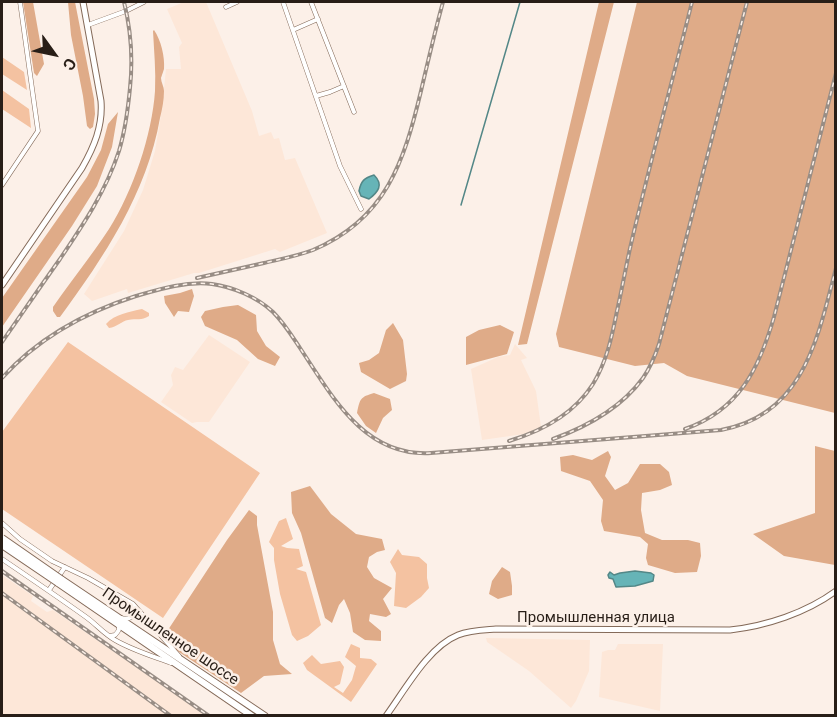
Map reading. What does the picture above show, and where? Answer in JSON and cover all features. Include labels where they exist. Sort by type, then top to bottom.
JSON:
[{"type":"main road","points":[[2,538],[60,581]]},
{"type":"main road","points":[[2,544],[60,581]]},
{"type":"main road","name":"Промышленное шоссе","points":[[60,581],[265,716]]},
{"type":"main road","name":"Промышленное шоссе","points":[[180,662],[252,716]]},
{"type":"street","points":[[2,185],[38,130],[20,2]]},
{"type":"street","points":[[2,285],[82,168],[91,153],[98,133],[100,101],[83,2]]},
{"type":"street","points":[[88,25],[144,2]]},
{"type":"street","points":[[226,7],[237,2]]},
{"type":"street","points":[[283,2],[339,166],[361,209]]},
{"type":"street","points":[[311,2],[354,112]]},
{"type":"street","points":[[293,30],[318,19]]},
{"type":"street","points":[[316,96],[344,86]]},
{"type":"street","points":[[2,523],[20,539],[52,561],[88,578],[133,604],[180,662]]},
{"type":"street","points":[[2,559],[49,590],[107,635],[139,651],[180,662]]},
{"type":"street","points":[[49,590],[65,567]]},
{"type":"street","name":"Промышленная улица","points":[[386,716],[424,663],[439,648],[457,635],[471,631],[496,629],[730,630],[763,624],[816,603],[836,591]]},
{"type":"street","points":[[107,635],[115,635],[118,632],[119,621],[133,616],[135,610],[133,604]]},
{"type":"shaded area","points":[[23,2],[33,2],[44,64],[37,76],[34,73]]},
{"type":"shaded area","points":[[68,2],[75,2],[94,99],[95,114],[93,127],[90,129],[87,126],[71,35]]},
{"type":"shaded area","points":[[184,2],[206,2],[252,111],[259,136],[271,132],[274,139],[279,138],[285,160],[295,158],[327,233],[280,252],[275,249],[199,273],[128,293],[127,289],[92,301],[84,294],[124,231],[143,190],[155,151],[166,69],[181,69],[179,47],[182,43],[167,9]]},
{"type":"shaded area","points":[[599,2],[614,2],[527,344],[518,345]]},
{"type":"shaded area","points":[[637,2],[835,2],[835,413],[687,376],[664,363],[635,366],[559,347],[556,334]]},
{"type":"shaded area","points":[[154,30],[163,54],[164,69],[161,78],[164,94],[154,146],[122,223],[92,271],[60,317],[57,317],[53,307],[96,249],[118,214],[140,162],[150,126],[155,91]]},
{"type":"shaded area","points":[[2,57],[24,72],[27,90],[2,74]]},
{"type":"shaded area","points":[[2,90],[29,109],[31,128],[2,109]]},
{"type":"shaded area","points":[[118,112],[112,147],[97,186],[2,327],[2,298],[87,177],[101,150],[108,124]]},
{"type":"shaded area","points":[[192,289],[194,296],[189,312],[178,311],[174,317],[165,303],[164,296]]},
{"type":"shaded area","points":[[238,305],[256,315],[257,331],[266,346],[280,357],[275,366],[258,359],[237,340],[205,326],[201,317],[205,311]]},
{"type":"shaded area","points":[[142,309],[149,313],[149,316],[131,319],[109,328],[106,324],[127,312]]},
{"type":"shaded area","points":[[393,323],[403,340],[407,374],[406,381],[390,389],[361,372],[359,363],[379,353],[386,330]]},
{"type":"shaded area","points":[[500,325],[514,332],[507,354],[466,365],[466,337],[479,330]]},
{"type":"shaded area","points":[[209,335],[250,362],[209,422],[192,423],[161,402],[173,385],[171,375],[175,367],[183,370]]},
{"type":"shaded area","points":[[68,342],[260,473],[163,618],[2,509],[2,432]]},
{"type":"shaded area","points":[[515,344],[527,358],[521,360],[536,391],[541,427],[534,432],[482,440],[471,369],[498,357],[510,355]]},
{"type":"shaded area","points":[[374,393],[390,399],[392,410],[383,418],[376,433],[366,426],[357,413],[361,399]]},
{"type":"shaded area","points":[[815,446],[835,451],[835,565],[784,556],[753,534],[815,513]]},
{"type":"shaded area","points":[[608,451],[611,457],[605,476],[615,490],[628,483],[640,464],[660,464],[669,472],[672,485],[642,493],[641,510],[645,533],[662,540],[688,540],[700,543],[701,556],[697,572],[675,573],[648,565],[646,558],[648,544],[640,537],[604,531],[601,521],[603,500],[590,481],[561,471],[560,457],[573,455],[592,460]]},
{"type":"shaded area","points":[[310,486],[331,514],[356,534],[382,539],[385,550],[369,557],[367,567],[374,578],[392,588],[383,599],[391,614],[386,617],[370,614],[369,621],[381,631],[381,641],[365,640],[353,632],[350,613],[344,599],[332,623],[325,618],[301,533],[292,513],[291,492]]},
{"type":"shaded area","points":[[249,510],[257,516],[273,612],[273,640],[280,664],[292,674],[264,676],[241,693],[176,650],[166,633]]},
{"type":"shaded area","points":[[286,518],[293,539],[281,546],[299,549],[303,566],[296,569],[306,572],[321,625],[308,636],[297,641],[292,635],[280,594],[274,548],[269,542],[279,521]]},
{"type":"shaded area","points":[[398,549],[402,555],[419,557],[427,564],[429,588],[406,608],[394,606],[396,573],[390,562]]},
{"type":"shaded area","points":[[502,567],[510,572],[512,595],[498,599],[489,594],[492,581]]},
{"type":"shaded area","points":[[2,575],[33,596],[31,601],[47,612],[53,610],[206,715],[2,715]]},
{"type":"shaded area","points":[[486,638],[590,640],[589,671],[571,708],[529,671],[487,642]]},
{"type":"shaded area","points":[[351,644],[360,648],[360,658],[371,659],[377,664],[351,702],[307,670],[303,663],[312,655],[321,664],[340,661],[344,667],[340,684],[334,687],[343,693],[352,680],[356,666],[345,657]]},
{"type":"shaded area","points":[[618,644],[663,644],[660,711],[599,697],[602,652],[615,650]]},
{"type":"water","points":[[374,175],[379,182],[377,191],[369,199],[361,196],[359,191],[362,182]]},
{"type":"water","points":[[635,571],[651,573],[654,575],[653,581],[635,586],[616,587],[613,579],[608,575],[610,572],[614,575]]},
{"type":"waterway","points":[[461,205],[520,2]]},
{"type":"railway","points":[[2,342],[85,220],[114,166],[123,136],[130,88],[131,45],[124,2]]},
{"type":"railway","points":[[197,278],[313,250],[338,237],[375,205],[388,186],[407,141],[443,2]]},
{"type":"railway","points":[[509,441],[533,432],[567,413],[585,395],[602,366],[611,339],[638,214],[692,2]]},
{"type":"railway","points":[[553,439],[590,422],[614,407],[643,378],[652,362],[659,344],[747,2]]},
{"type":"railway","points":[[685,429],[704,421],[733,399],[744,385],[761,354],[774,317],[836,73]]},
{"type":"railway","points":[[2,378],[47,339],[63,328],[99,310],[164,288],[212,284],[244,294],[273,312],[352,420],[387,445],[407,452],[431,453],[721,430],[749,422],[771,408],[789,390],[814,346],[836,268]]},
{"type":"railway","points":[[2,571],[209,716]]},
{"type":"railway","points":[[2,593],[171,716]]}]
